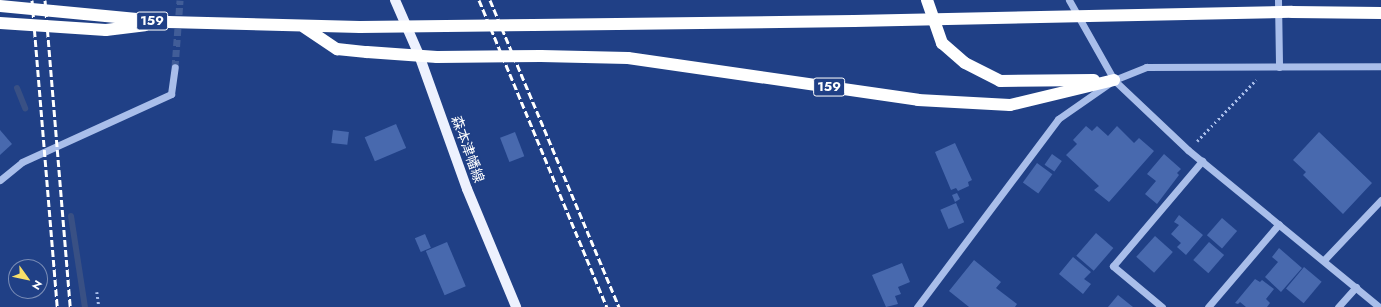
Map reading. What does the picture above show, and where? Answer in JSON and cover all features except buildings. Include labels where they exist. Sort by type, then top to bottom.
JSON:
[{"type":"highway","points":[[927,0],[942,43],[965,63],[1000,81],[1114,80]]},
{"type":"highway","name":"159","points":[[0,6],[168,22],[304,27],[854,21],[1292,12],[1381,13]]},
{"type":"highway","name":"159","points":[[0,23],[106,30],[168,22]]},
{"type":"highway","name":"159","points":[[304,27],[337,49],[438,57],[541,56],[628,58],[918,100],[1010,105],[1114,80]]},
{"type":"main road","name":"森本津幡線","points":[[395,0],[419,56],[467,189],[516,307]]},
{"type":"street","points":[[1069,0],[1114,80],[1188,150],[1324,260],[1379,307]]},
{"type":"street","points":[[1278,0],[1279,66]]},
{"type":"street","points":[[917,307],[1058,118],[1114,80],[1146,67],[1381,66]]},
{"type":"street","points":[[0,180],[22,162],[171,94],[174,67]]},
{"type":"street","points":[[1162,307],[1113,266],[1202,161]]},
{"type":"street","points":[[1324,260],[1381,200]]},
{"type":"street","points":[[1208,307],[1279,224]]},
{"type":"street","points":[[1338,307],[1356,287]]},
{"type":"path","points":[[1188,150],[1269,66]]},
{"type":"path","points":[[97,292],[99,307]]},
{"type":"waterway","points":[[17,88],[25,108]]},
{"type":"waterway","points":[[71,216],[85,307]]},
{"type":"tunnel","points":[[175,67],[180,0]]},
{"type":"railway","points":[[32,0],[57,307]]},
{"type":"railway","points":[[45,0],[70,307]]},
{"type":"railway","points":[[479,0],[607,307]]},
{"type":"railway","points":[[490,0],[619,307]]}]
